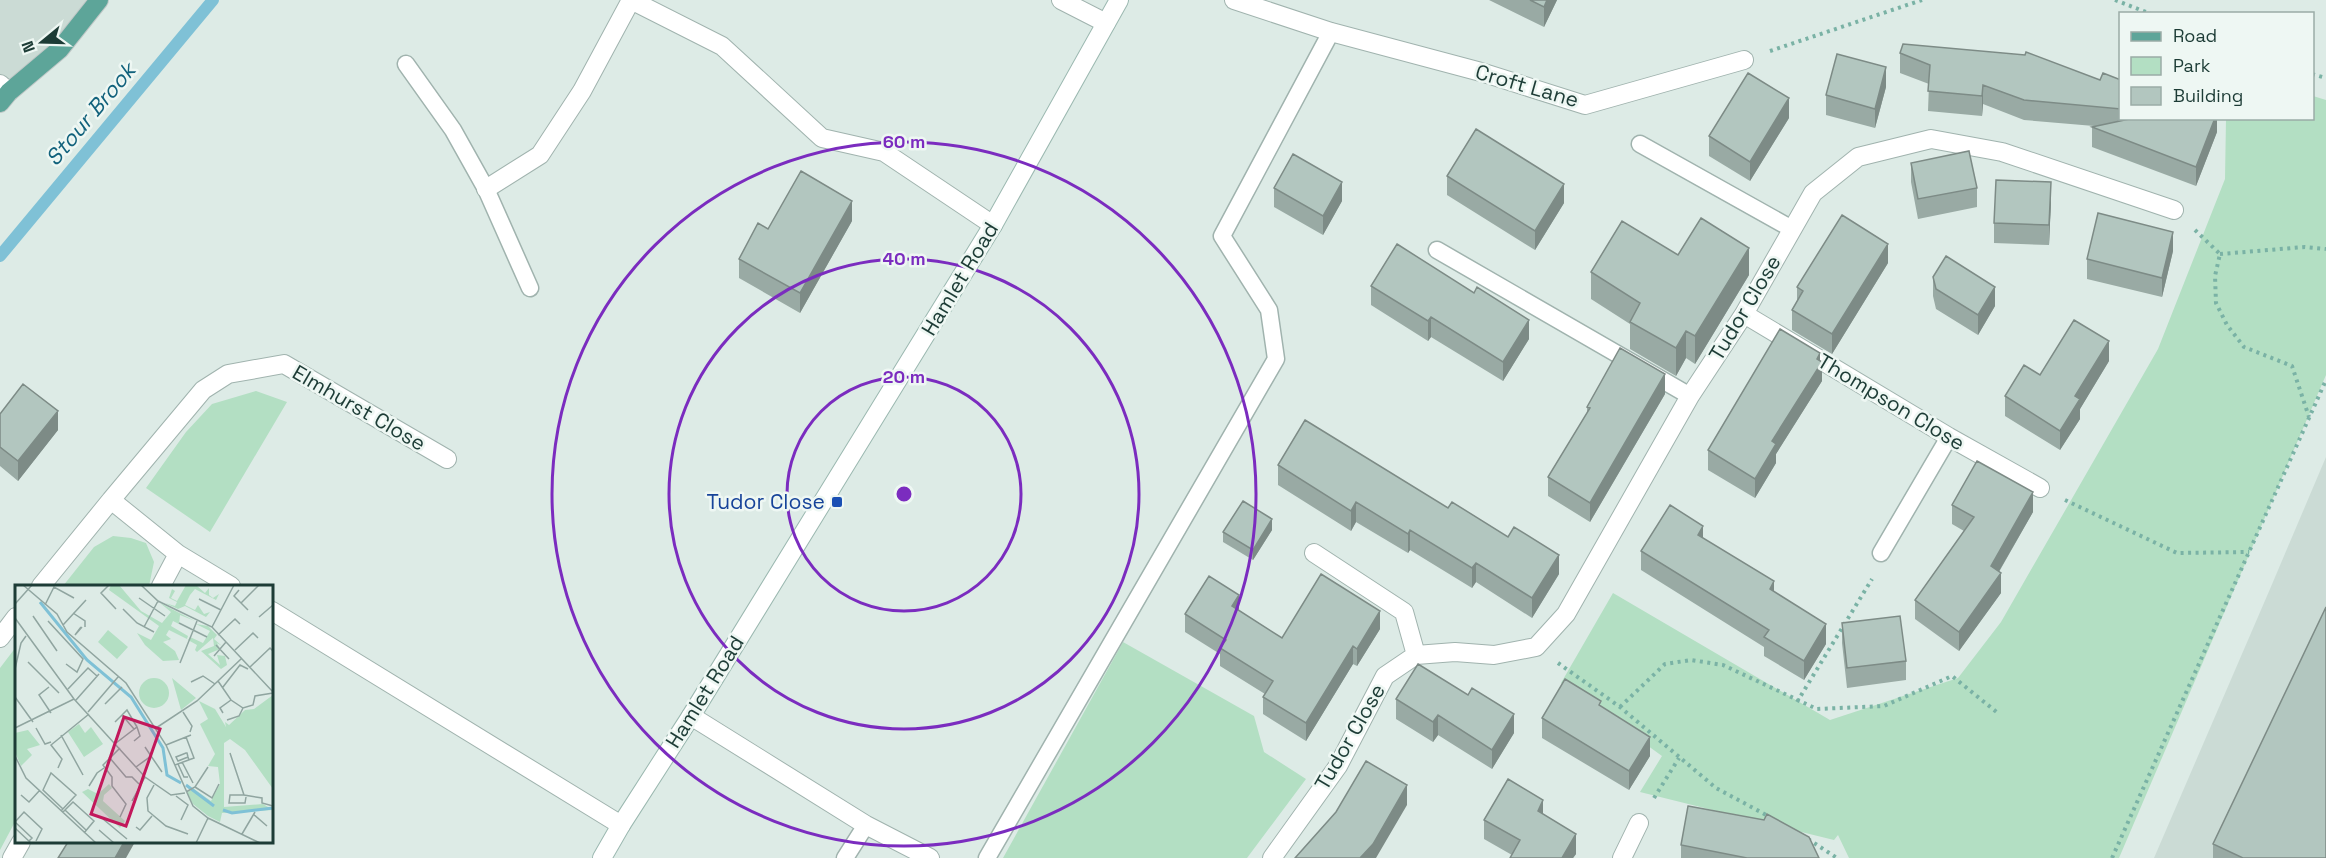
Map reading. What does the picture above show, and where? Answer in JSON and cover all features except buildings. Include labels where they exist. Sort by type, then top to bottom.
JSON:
[{"type":"main road","points":[[3,93],[60,49],[99,0]]},
{"type":"street","points":[[486,189],[540,155],[582,91],[631,0],[722,46],[822,138],[884,152],[993,225]]},
{"type":"street","points":[[1061,0],[1106,23]]},
{"type":"street","name":"Hamlet Road","points":[[602,858],[993,225],[1119,0]]},
{"type":"street","name":"Croft Lane","points":[[1234,0],[1331,32],[1481,72],[1585,105],[1744,60]]},
{"type":"street","name":"Tudor Close","points":[[1272,858],[1338,766],[1385,676],[1416,655],[1455,652],[1494,656],[1536,647],[1566,614],[1690,396],[1744,314],[1813,193],[1858,157],[1931,139],[2002,152],[2174,210]]},
{"type":"street","name":"Thompson Close","points":[[1744,314],[1949,437],[2040,488]]},
{"type":"street","name":"Elmhurst Close","points":[[42,585],[203,390],[228,374],[284,364],[447,459]]},
{"type":"street","points":[[111,500],[178,554],[229,585]]},
{"type":"street","points":[[1314,553],[1404,612],[1416,655]]},
{"type":"street","points":[[162,585],[178,554]]},
{"type":"street","points":[[273,612],[621,825]]},
{"type":"street","points":[[0,638],[15,618]]},
{"type":"street","points":[[691,716],[866,825],[930,858]]},
{"type":"street","points":[[1622,858],[1639,823]]},
{"type":"street","points":[[12,858],[20,843]]},
{"type":"lane","points":[[987,858],[1276,359],[1269,310],[1222,236],[1331,32]]},
{"type":"lane","points":[[406,64],[453,129],[486,189],[530,288]]},
{"type":"lane","points":[[1640,144],[1792,229]]},
{"type":"lane","points":[[1437,250],[1690,396]]},
{"type":"lane","points":[[1881,554],[1949,437]]},
{"type":"lane","points":[[845,858],[866,825]]},
{"type":"path","points":[[1744,60],[1922,0]]},
{"type":"path","points":[[2115,0],[2146,12]]},
{"type":"path","points":[[2174,210],[2220,254],[2305,247],[2326,249]]},
{"type":"path","points":[[2220,254],[2215,276],[2216,303],[2227,325],[2244,346],[2292,366],[2309,417]]},
{"type":"path","points":[[2112,858],[2326,380]]},
{"type":"path","points":[[2040,488],[2177,553],[2248,552]]},
{"type":"path","points":[[1797,702],[1881,564],[1881,554]]},
{"type":"path","points":[[1536,647],[1620,706],[1716,788],[1779,821]]},
{"type":"path","points":[[1620,706],[1665,664],[1691,660],[1723,665],[1797,702],[1817,709],[1884,706],[1952,676],[1999,714]]},
{"type":"path","points":[[1639,823],[1679,758]]},
{"type":"path","points":[[1806,838],[1836,858]]},
{"type":"shaded area","points":[[0,0],[99,0],[9,92],[0,84]]},
{"type":"shaded area","points":[[2326,457],[2326,858],[2154,858],[2270,589]]},
{"type":"green space","points":[[2314,96],[2326,100],[2326,375],[2119,858],[1849,858],[1838,835],[1834,840],[1640,792],[1662,756],[1561,683],[1613,593],[1830,720],[1958,678],[2001,622],[2158,349],[2225,179],[2226,120],[2314,120]]},
{"type":"green space","points":[[256,391],[287,402],[210,532],[146,488],[186,432],[212,404]]},
{"type":"green space","points":[[113,536],[146,543],[154,562],[149,585],[64,585],[94,547]]},
{"type":"green space","points":[[1123,642],[1254,716],[1264,752],[1306,779],[1247,858],[1003,858]]},
{"type":"green space","points":[[15,648],[15,822],[0,850],[0,668]]},
{"type":"waterway","name":"Stour Brook","points":[[0,256],[213,0]]},
{"type":"place","name":"Tudor Close","points":[[837,502]]}]
